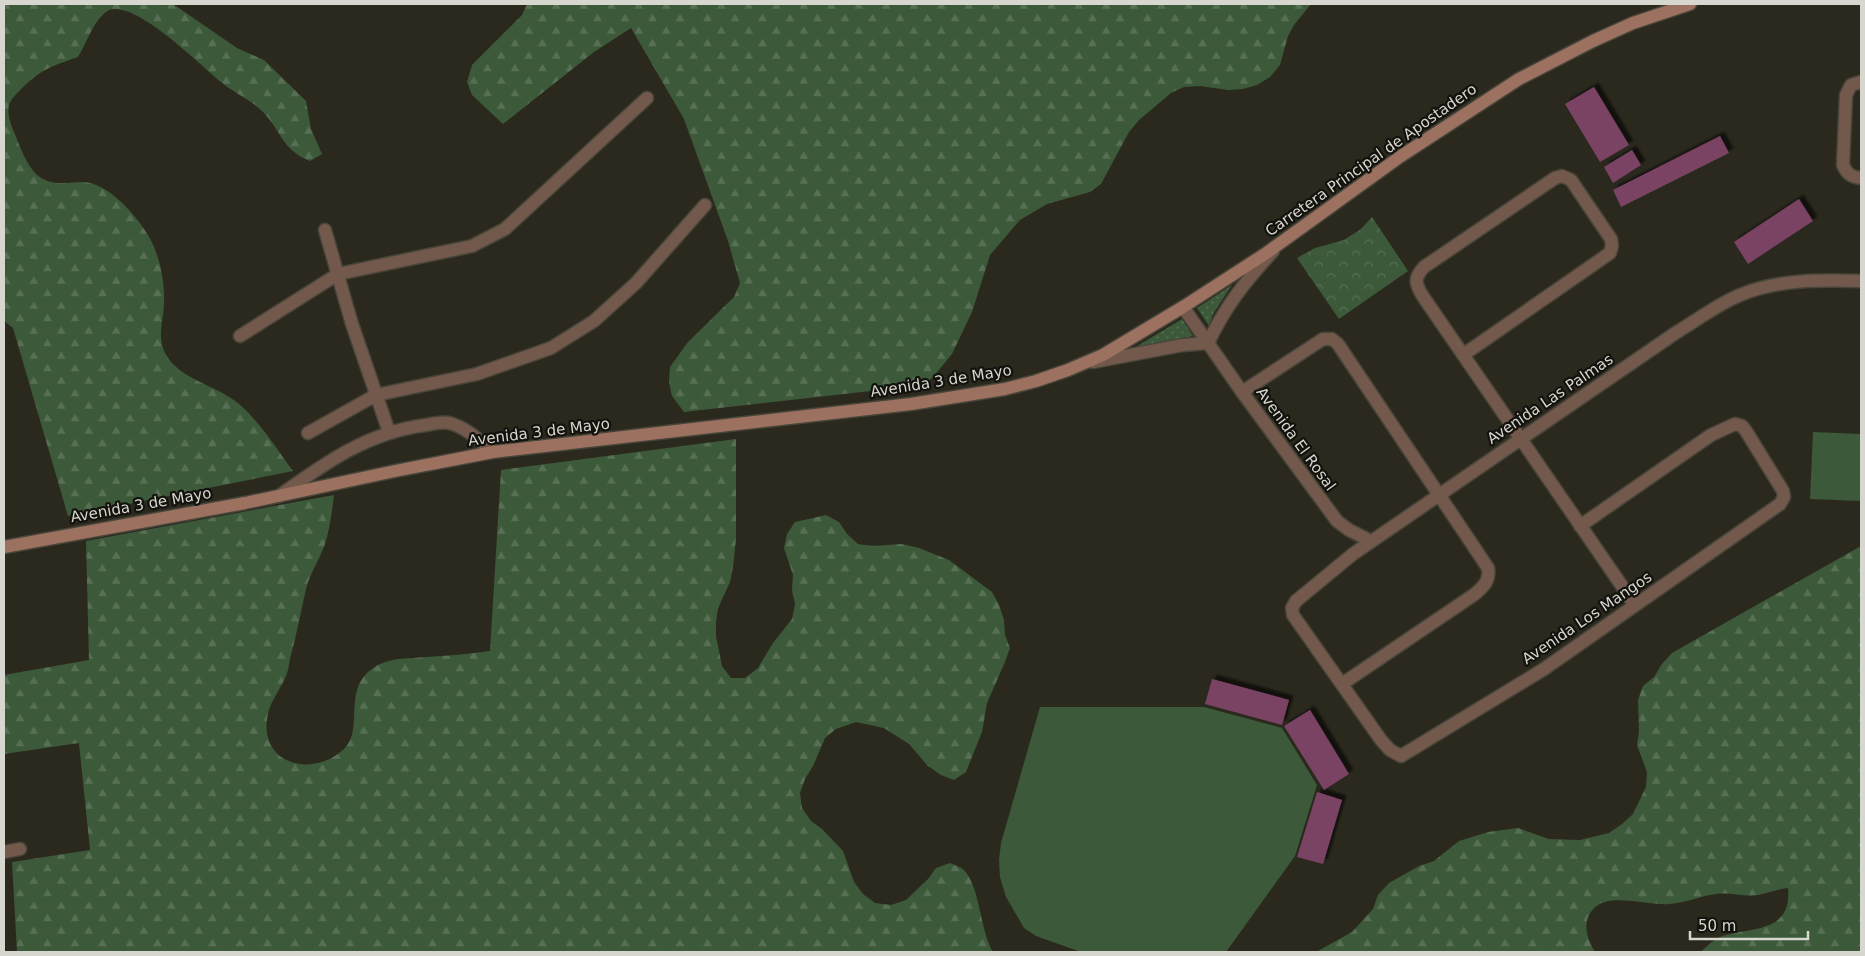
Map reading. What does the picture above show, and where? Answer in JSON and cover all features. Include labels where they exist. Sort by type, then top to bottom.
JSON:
[{"type":"street","name":"Carretera Principal de Apostadero","points":[[1081,365],[1183,307],[1282,241],[1401,156],[1519,79],[1633,23],[1690,4]]},
{"type":"street","points":[[1861,82],[1851,84],[1846,95],[1843,165],[1846,172],[1854,178],[1861,178]]},
{"type":"street","points":[[240,336],[338,274],[472,246],[505,229],[647,98]]},
{"type":"street","points":[[1463,356],[1610,253],[1611,239],[1571,180],[1562,176],[1555,178],[1424,267],[1416,275],[1416,284],[1463,356],[1635,605]]},
{"type":"street","points":[[308,433],[376,395],[477,374],[551,348],[594,321],[636,283],[704,205]]},
{"type":"street","points":[[325,230],[352,324],[389,432]]},
{"type":"street","points":[[1081,365],[1182,345],[1208,343],[1233,297],[1282,241]]},
{"type":"street","name":"Avenida Las Palmas","points":[[1342,684],[1293,615],[1292,608],[1296,601],[1353,554],[1677,332],[1740,295],[1776,285],[1802,281],[1861,281]]},
{"type":"street","name":"Avenida El Rosal","points":[[1183,307],[1242,392],[1337,521],[1349,530],[1371,541]]},
{"type":"street","points":[[1242,392],[1323,339],[1332,338],[1338,344],[1488,568],[1489,576],[1485,585],[1475,594],[1342,684]]},
{"type":"street","name":"Avenida 3 de Mayo","points":[[4,547],[279,496],[493,452],[911,404],[1005,389],[1036,381],[1081,365]]},
{"type":"street","points":[[279,496],[320,467],[350,450],[389,432],[447,422],[462,428],[493,452]]},
{"type":"street","name":"Avenida Los Mangos","points":[[1342,684],[1381,740],[1390,750],[1401,756],[1544,669],[1780,504],[1784,497],[1783,491],[1746,431],[1742,426],[1735,424],[1711,435],[1580,526]]},
{"type":"street","points":[[4,852],[20,849]]},
{"type":"green space","points":[[4,4],[173,4],[237,48],[264,60],[306,101],[311,129],[322,154],[310,161],[300,156],[287,145],[261,110],[221,82],[167,36],[135,15],[121,10],[109,10],[95,25],[78,57],[55,65],[37,76],[15,96],[8,110],[11,124],[22,152],[38,176],[53,182],[83,182],[101,187],[126,206],[139,222],[154,246],[162,275],[164,305],[161,341],[165,353],[179,370],[230,397],[247,411],[293,471],[68,516],[13,328],[4,321]]},
{"type":"green space","points":[[527,4],[1311,4],[1294,25],[1288,36],[1280,65],[1270,77],[1257,85],[1243,89],[1228,90],[1200,86],[1184,87],[1171,93],[1139,120],[1129,132],[1101,184],[1090,192],[1047,204],[1020,220],[990,255],[972,312],[952,354],[924,385],[684,412],[672,396],[669,382],[670,367],[688,342],[734,297],[740,283],[728,241],[684,119],[631,28],[594,52],[503,124],[472,95],[467,82],[472,65],[522,15]]},
{"type":"green space","points":[[1372,217],[1408,271],[1339,319],[1297,258],[1315,248],[1344,240],[1361,229]]},
{"type":"green space","points":[[1232,285],[1213,314],[1209,326],[1197,308]]},
{"type":"green space","points":[[1182,319],[1193,336],[1134,348]]},
{"type":"green space","points":[[1813,432],[1861,434],[1861,501],[1810,499]]},
{"type":"green space","points":[[736,439],[736,539],[733,567],[730,582],[718,608],[716,622],[716,636],[722,666],[731,678],[745,678],[758,668],[773,643],[792,619],[795,604],[792,590],[793,575],[784,548],[787,534],[795,522],[826,515],[839,522],[847,534],[858,544],[872,546],[902,544],[919,548],[949,560],[992,592],[999,605],[1004,620],[1005,635],[1010,648],[987,703],[982,732],[966,772],[954,780],[941,775],[928,766],[909,744],[884,728],[856,722],[836,729],[825,738],[800,793],[802,808],[811,821],[822,829],[843,851],[854,882],[863,894],[875,903],[891,905],[906,900],[928,879],[936,868],[950,863],[963,869],[977,898],[985,932],[993,952],[17,952],[12,862],[90,850],[79,743],[4,754],[4,675],[89,660],[86,541],[334,495],[327,538],[306,589],[288,671],[268,714],[267,731],[271,745],[279,755],[290,762],[303,764],[317,763],[331,758],[344,749],[350,740],[359,684],[366,674],[378,665],[395,659],[490,651],[501,470]]},
{"type":"green space","points":[[1861,546],[1861,952],[1701,952],[1722,936],[1760,928],[1778,920],[1788,902],[1788,888],[1758,895],[1716,894],[1670,904],[1623,900],[1605,902],[1593,910],[1587,921],[1587,933],[1595,952],[1316,952],[1352,932],[1373,909],[1378,895],[1389,883],[1419,866],[1434,861],[1459,841],[1488,832],[1518,828],[1549,839],[1580,840],[1609,833],[1622,824],[1633,814],[1646,787],[1647,772],[1637,745],[1639,731],[1638,700],[1643,686],[1654,677],[1672,653]]},
{"type":"green space","points":[[1040,707],[1204,707],[1282,728],[1317,785],[1295,856],[1226,952],[1081,952],[1036,936],[1024,928],[1006,897],[1000,877],[999,860],[1001,843]]},
{"type":"building","points":[[1594,87],[1629,145],[1600,162],[1565,104]]},
{"type":"building","points":[[1720,136],[1729,153],[1621,207],[1613,190]]},
{"type":"building","points":[[1632,150],[1641,165],[1613,183],[1604,167]]},
{"type":"building","points":[[1799,199],[1813,221],[1748,264],[1734,242]]},
{"type":"building","points":[[1212,679],[1289,700],[1282,725],[1205,704]]},
{"type":"building","points":[[1310,710],[1349,774],[1324,790],[1284,726]]},
{"type":"building","points":[[1317,792],[1342,800],[1323,864],[1297,857]]}]
